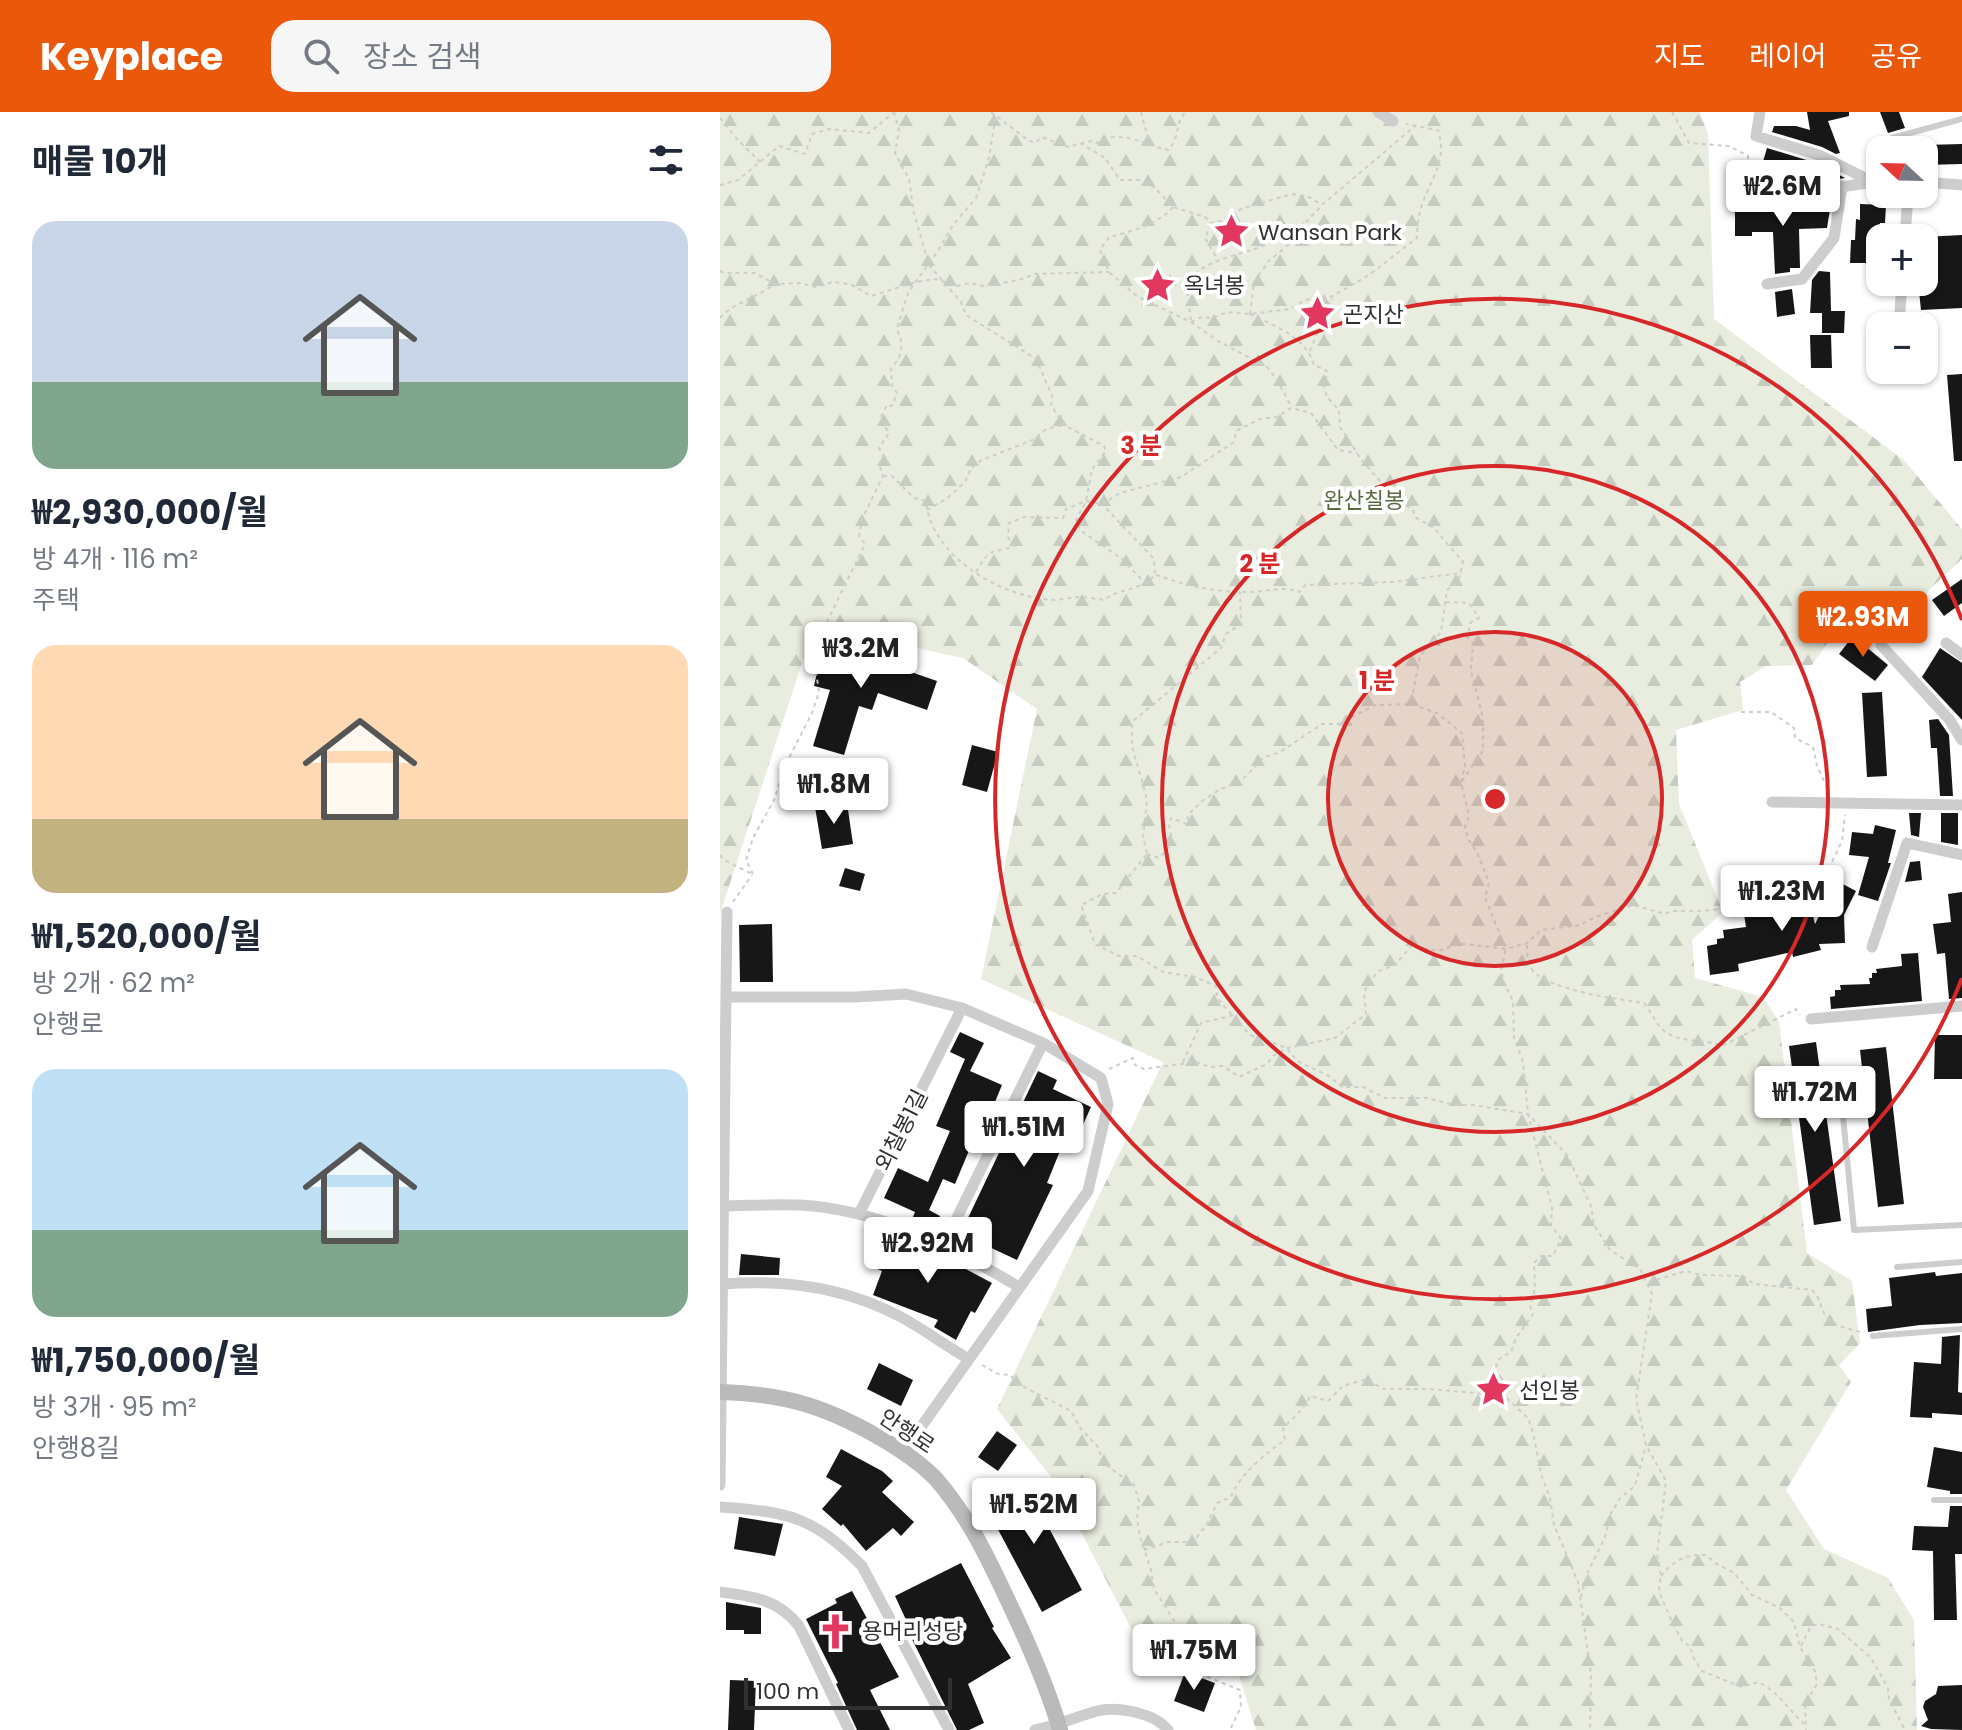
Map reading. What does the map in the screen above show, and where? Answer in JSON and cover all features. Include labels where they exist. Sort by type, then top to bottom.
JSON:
[{"type":"street","points":[[1378,112],[1393,121]]},
{"type":"street","points":[[1760,112],[1756,136],[1819,155],[1866,176]]},
{"type":"street","points":[[1769,198],[1866,182]]},
{"type":"street","points":[[1938,183],[1962,185]]},
{"type":"street","points":[[1767,284],[1802,279],[1825,250],[1834,238],[1842,186]]},
{"type":"street","points":[[1946,643],[1962,655]]},
{"type":"street","points":[[1881,645],[1949,719],[1962,740]]},
{"type":"street","points":[[1772,802],[1962,805]]},
{"type":"street","points":[[1872,947],[1907,843],[1962,855]]},
{"type":"street","points":[[720,1485],[726,997],[724,929],[727,912]]},
{"type":"street","points":[[726,997],[906,994],[962,1008],[1043,1043],[1101,1078],[1108,1104],[1088,1191],[904,1451]]},
{"type":"street","points":[[1811,1019],[1962,1006]]},
{"type":"street","name":"외칠봉1길","points":[[859,1214],[962,1008]]},
{"type":"street","points":[[944,1244],[1043,1043]]},
{"type":"street","points":[[722,1206],[784,1204],[859,1214],[902,1226],[944,1244],[1019,1287]]},
{"type":"street","points":[[723,1284],[775,1282],[827,1289],[869,1302],[972,1356]]},
{"type":"street","name":"안행로","points":[[721,1392],[787,1398],[843,1416],[904,1451],[933,1476],[977,1537],[1020,1625],[1060,1728]]},
{"type":"street","points":[[720,1507],[761,1510],[806,1521],[841,1545],[862,1566],[949,1730]]},
{"type":"street","points":[[720,1592],[755,1596],[775,1603],[789,1613],[849,1730]]},
{"type":"street","points":[[1035,1730],[1060,1728],[1099,1710],[1151,1717],[1161,1721],[1168,1730]]},
{"type":"lane","points":[[1899,136],[1962,119]]},
{"type":"lane","points":[[1840,1086],[1854,1230],[1962,1225]]},
{"type":"lane","points":[[1897,1267],[1962,1262]]},
{"type":"lane","points":[[1873,1336],[1962,1329]]},
{"type":"lane","points":[[1934,1500],[1962,1500]]},
{"type":"path","points":[[720,185],[738,180],[779,146],[805,154],[812,134],[829,129],[869,133],[894,112],[899,130],[895,153],[909,179],[914,213],[929,265],[961,302],[966,315],[1036,359],[1053,398],[1051,405],[1064,425],[1104,446],[1106,451],[1092,469],[1086,501],[1076,520],[1080,530],[1122,559],[1146,584]]},
{"type":"path","points":[[991,112],[1035,143],[1042,137],[1068,147],[1091,141],[1097,143],[1108,137],[1127,137],[1150,147],[1168,150],[1176,142],[1180,118],[1186,112]]},
{"type":"path","points":[[1141,112],[1150,147]]},
{"type":"path","points":[[1672,112],[1689,143],[1729,146],[1748,156],[1748,189],[1753,195],[1769,198]]},
{"type":"path","points":[[753,874],[746,860],[753,838],[774,800],[785,766],[812,713],[819,692],[814,658],[820,636],[865,544],[859,536],[862,519],[883,476],[879,464],[885,459],[879,448],[889,433],[880,418],[887,405],[892,406],[897,393],[892,386],[891,369],[899,358],[902,344],[897,329],[909,291],[953,225],[976,198],[989,158],[996,114]]},
{"type":"path","points":[[720,118],[761,163]]},
{"type":"path","points":[[1191,322],[1227,312],[1250,314],[1290,309],[1305,300],[1333,296],[1369,275],[1417,238],[1421,209],[1438,172],[1443,146],[1438,130],[1416,125],[1322,205],[1296,238],[1269,261],[1254,282],[1250,314]]},
{"type":"path","points":[[1080,143],[1105,158],[1120,180],[1139,180],[1154,187],[1173,207],[1205,217],[1211,223]]},
{"type":"path","points":[[1211,223],[1226,220],[1241,209],[1292,194],[1309,197],[1322,205]]},
{"type":"path","points":[[1173,207],[1168,214],[1131,233],[1109,237],[1100,250],[1109,272],[1138,297],[1191,322],[1218,341],[1267,367],[1291,408]]},
{"type":"path","points":[[1191,322],[1188,288],[1195,274],[1219,261],[1270,243],[1306,222]]},
{"type":"path","points":[[1211,223],[1205,238],[1219,261]]},
{"type":"path","points":[[720,271],[755,273],[775,284],[800,283],[816,287],[832,282],[850,284],[871,296],[935,279],[958,286],[970,283],[983,286],[1035,274],[1109,272]]},
{"type":"path","points":[[720,318],[725,312],[763,294],[775,284]]},
{"type":"path","points":[[1310,352],[1333,296]]},
{"type":"path","points":[[1250,314],[1302,342],[1310,352],[1314,365],[1327,371],[1324,387],[1327,397],[1339,410],[1340,427],[1358,453],[1389,493],[1413,510],[1415,517],[1434,528],[1463,562],[1458,582],[1447,590],[1441,632],[1420,656],[1411,704]]},
{"type":"path","points":[[1102,504],[1120,493],[1181,477],[1234,442],[1236,431],[1260,419],[1277,417],[1291,408],[1311,413],[1338,450],[1358,453]]},
{"type":"path","points":[[927,510],[946,499],[965,482],[971,468],[982,460],[1035,439],[1046,429],[1064,425]]},
{"type":"path","points":[[883,476],[892,476],[914,498],[926,501],[935,532],[947,551],[976,572],[1003,588],[1055,600],[1077,597],[1104,600],[1118,589],[1136,589],[1155,575],[1154,559],[1102,504],[1086,501],[1066,509],[1063,518],[1024,517],[1009,523],[1008,537],[1014,546],[996,548],[986,554],[976,572]]},
{"type":"path","points":[[1155,575],[1207,590],[1240,592],[1288,588],[1300,592],[1305,585],[1391,582],[1462,573]]},
{"type":"path","points":[[1147,854],[1143,837],[1147,799],[1132,746],[1132,722],[1153,708],[1221,648],[1226,634],[1241,624],[1240,592]]},
{"type":"path","points":[[1446,602],[1469,603],[1479,618],[1471,622],[1467,637],[1473,643],[1471,671],[1483,718],[1483,751],[1461,782]]},
{"type":"path","points":[[1147,854],[1159,858],[1173,843],[1169,826],[1171,818],[1187,824],[1188,815],[1202,801],[1242,780],[1263,758],[1280,752],[1322,724],[1339,724],[1375,705],[1411,704],[1437,713],[1462,733],[1465,766],[1461,782],[1469,816],[1465,827],[1489,882],[1485,898],[1506,949],[1501,970],[1513,1001],[1514,1037],[1523,1062],[1528,1114],[1552,1208],[1551,1225],[1561,1239],[1553,1256],[1541,1256],[1534,1263],[1535,1289],[1530,1306],[1533,1314],[1516,1338],[1511,1352],[1499,1359],[1494,1372],[1495,1387],[1528,1418],[1550,1498],[1554,1525],[1576,1576],[1591,1675],[1590,1730]]},
{"type":"path","points":[[1097,1075],[1133,1058],[1135,1065],[1144,1069],[1196,1062],[1210,1067],[1223,1066],[1239,1077],[1267,1064],[1273,1056],[1287,1048],[1335,1038],[1366,1014],[1364,992],[1377,972],[1396,964],[1412,945],[1436,952],[1447,950],[1456,943],[1506,949],[1527,943],[1541,930],[1581,925],[1595,917],[1633,905],[1665,914],[1744,907],[1762,896],[1837,885],[1832,862],[1842,841],[1843,804],[1826,788],[1813,747],[1795,738],[1794,728],[1771,712],[1741,712]]},
{"type":"path","points":[[1147,854],[1116,893],[1103,894],[1081,905],[1095,944],[1119,956],[1137,956],[1163,972],[1195,977],[1216,986],[1217,998],[1250,1035],[1287,1048],[1297,1061],[1329,1076],[1342,1087],[1363,1087],[1385,1098],[1427,1098],[1454,1105],[1528,1114],[1546,1129],[1567,1155],[1591,1206],[1594,1225],[1610,1250],[1640,1269],[1652,1294],[1636,1399],[1646,1445],[1666,1481],[1658,1545],[1661,1597],[1674,1626],[1683,1642],[1690,1646],[1702,1671],[1742,1687],[1758,1682],[1769,1687],[1804,1724]]},
{"type":"path","points":[[720,855],[753,874]]},
{"type":"path","points":[[727,912],[753,874]]},
{"type":"path","points":[[1527,943],[1530,967],[1544,981],[1558,983],[1578,992],[1644,1003],[1662,1030],[1688,1041],[1709,1041],[1722,1046],[1796,1009],[1804,1019],[1811,1019]]},
{"type":"path","points":[[1183,1064],[1201,1023],[1234,1015]]},
{"type":"path","points":[[1648,1282],[1686,1271],[1701,1275],[1743,1276],[1754,1284],[1812,1290],[1821,1300],[1824,1314],[1838,1326],[1873,1336]]},
{"type":"path","points":[[972,1356],[998,1374],[1010,1375],[1020,1385],[1071,1411],[1081,1429],[1099,1448],[1102,1462],[1134,1485],[1139,1501],[1137,1519],[1140,1536],[1154,1589],[1175,1622],[1184,1659],[1200,1674],[1240,1690],[1241,1707],[1230,1730]]},
{"type":"path","points":[[1144,1550],[1168,1542],[1193,1542],[1207,1524],[1217,1503],[1231,1497],[1234,1488],[1266,1452],[1285,1440],[1283,1429],[1306,1406],[1310,1396],[1328,1401],[1343,1386],[1367,1379],[1383,1389],[1488,1394],[1495,1387]]},
{"type":"path","points":[[1581,1599],[1587,1574],[1605,1537],[1611,1513],[1621,1497],[1635,1486],[1646,1445]]},
{"type":"path","points":[[1661,1576],[1676,1561],[1689,1554],[1706,1555],[1734,1573],[1752,1595],[1786,1613],[1794,1622],[1800,1647],[1815,1671],[1817,1684],[1805,1703],[1806,1730]]},
{"type":"path","points":[[1800,1647],[1811,1626],[1818,1624],[1838,1629],[1871,1658],[1888,1688],[1889,1699],[1905,1730]]},
{"type":"green space","name":"완산칠봉","points":[[720,112],[1700,112],[1708,134],[1714,319],[1904,460],[1962,529],[1962,559],[1912,606],[1864,591],[1812,665],[1766,666],[1740,682],[1743,710],[1676,730],[1679,804],[1723,912],[1692,940],[1695,978],[1763,997],[1779,1021],[1807,1253],[1852,1281],[1860,1343],[1839,1365],[1851,1382],[1786,1490],[1824,1549],[1888,1578],[1914,1620],[1917,1730],[1256,1730],[1237,1669],[1148,1649],[1133,1632],[1055,1482],[997,1409],[1163,1062],[981,979],[1037,709],[963,658],[814,626],[720,914]]},
{"type":"building","points":[[1807,112],[1849,112],[1849,116],[1828,121],[1840,153],[1772,132],[1774,126],[1796,126],[1810,130]]},
{"type":"building","points":[[1880,112],[1899,112],[1905,128],[1888,133]]},
{"type":"building","points":[[1962,144],[1962,164],[1938,165],[1938,145]]},
{"type":"building","points":[[1767,148],[1816,163],[1845,178],[1784,187],[1763,181],[1766,174],[1760,172]]},
{"type":"building","points":[[1830,204],[1830,209],[1827,228],[1799,229],[1800,268],[1775,274],[1773,232],[1735,236],[1735,209],[1769,209],[1769,206]]},
{"type":"building","points":[[1860,204],[1866,204],[1866,208],[1886,208],[1885,223],[1866,224],[1866,263],[1850,263],[1851,240],[1855,240],[1856,219],[1860,220]]},
{"type":"building","points":[[1962,235],[1962,308],[1921,310],[1920,296],[1938,296],[1938,236]]},
{"type":"building","points":[[1819,271],[1830,272],[1831,311],[1845,311],[1844,333],[1822,333],[1822,313],[1810,313],[1812,280]]},
{"type":"building","points":[[1792,289],[1795,314],[1777,317],[1775,292]]},
{"type":"building","points":[[1810,335],[1831,335],[1832,368],[1811,368]]},
{"type":"building","points":[[1962,374],[1962,461],[1954,461],[1947,375]]},
{"type":"building","points":[[1962,579],[1962,603],[1944,616],[1932,600]]},
{"type":"building","points":[[1853,636],[1888,665],[1875,681],[1839,654]]},
{"type":"building","points":[[858,642],[886,651],[882,662],[937,681],[927,710],[878,693],[872,710],[859,706],[844,755],[813,746],[830,690],[814,686],[823,645],[855,652]]},
{"type":"building","points":[[1940,648],[1962,663],[1962,720],[1922,677]]},
{"type":"building","points":[[1882,692],[1887,776],[1867,777],[1862,693]]},
{"type":"building","points":[[1938,719],[1949,735],[1953,796],[1940,796],[1937,748],[1931,748],[1929,720]]},
{"type":"building","points":[[972,745],[998,752],[987,792],[962,785]]},
{"type":"building","points":[[833,764],[844,777],[831,788],[819,775]]},
{"type":"building","points":[[847,803],[853,844],[822,849],[815,807]]},
{"type":"building","points":[[1909,813],[1921,813],[1919,837],[1911,835]]},
{"type":"building","points":[[1941,813],[1958,813],[1958,845],[1941,842]]},
{"type":"building","points":[[1875,825],[1896,830],[1888,863],[1891,863],[1878,901],[1858,895],[1869,857],[1849,855],[1852,832],[1873,834]]},
{"type":"building","points":[[1920,861],[1922,880],[1905,882],[1910,862]]},
{"type":"building","points":[[845,868],[865,874],[860,891],[839,886]]},
{"type":"building","points":[[1837,881],[1856,891],[1844,915],[1845,943],[1819,944],[1821,950],[1793,957],[1792,952],[1738,964],[1739,971],[1710,975],[1707,946],[1717,944],[1717,939],[1724,938],[1723,930],[1746,927],[1744,914],[1771,907],[1772,912],[1810,904],[1815,924]]},
{"type":"building","points":[[1962,892],[1962,998],[1949,999],[1945,953],[1937,954],[1933,924],[1951,922],[1948,894]]},
{"type":"building","points":[[772,924],[773,982],[740,982],[739,925]]},
{"type":"building","points":[[1918,953],[1922,1001],[1831,1009],[1830,997],[1835,996],[1835,990],[1841,990],[1840,985],[1870,984],[1869,978],[1872,978],[1872,973],[1877,973],[1876,969],[1902,966],[1901,954]]},
{"type":"building","points":[[960,1032],[984,1043],[970,1071],[1002,1085],[978,1143],[973,1141],[955,1184],[943,1179],[929,1210],[940,1216],[933,1232],[911,1222],[915,1212],[884,1198],[898,1168],[928,1182],[950,1131],[936,1126],[965,1059],[950,1052]]},
{"type":"building","points":[[1935,1035],[1962,1035],[1962,1079],[1934,1079]]},
{"type":"building","points":[[1816,1042],[1841,1221],[1814,1225],[1789,1046]]},
{"type":"building","points":[[1886,1047],[1904,1204],[1878,1207],[1860,1050]]},
{"type":"building","points":[[1038,1071],[1057,1080],[1053,1089],[1091,1107],[1076,1140],[1066,1136],[1047,1183],[1053,1185],[1017,1260],[985,1245],[983,1250],[958,1239]]},
{"type":"building","points":[[880,1238],[910,1249],[913,1241],[992,1283],[975,1313],[971,1311],[956,1340],[934,1327],[938,1320],[873,1295],[882,1271],[869,1265]]},
{"type":"building","points":[[741,1254],[780,1258],[779,1275],[739,1275]]},
{"type":"building","points":[[1935,1272],[1936,1276],[1962,1273],[1962,1323],[1868,1332],[1866,1309],[1892,1306],[1889,1278]]},
{"type":"building","points":[[1960,1335],[1958,1392],[1962,1393],[1962,1415],[1932,1413],[1932,1418],[1910,1417],[1914,1362],[1941,1364],[1942,1337]]},
{"type":"building","points":[[879,1363],[913,1380],[901,1406],[867,1389]]},
{"type":"building","points":[[997,1431],[1017,1445],[998,1471],[978,1457]]},
{"type":"building","points":[[1934,1447],[1962,1452],[1962,1494],[1927,1487]]},
{"type":"building","points":[[841,1449],[882,1471],[893,1481],[882,1492],[914,1522],[901,1536],[893,1528],[866,1551],[843,1524],[841,1526],[822,1509],[842,1486],[826,1477]]},
{"type":"building","points":[[1031,1482],[1047,1512],[1042,1515],[1082,1590],[1042,1612],[985,1505]]},
{"type":"building","points":[[1950,1506],[1962,1506],[1962,1554],[1955,1554],[1957,1620],[1934,1620],[1933,1551],[1912,1550],[1914,1526],[1948,1527]]},
{"type":"building","points":[[739,1517],[783,1524],[775,1556],[734,1549]]},
{"type":"building","points":[[961,1563],[992,1628],[1011,1658],[968,1684],[984,1723],[969,1730],[957,1730],[904,1623],[907,1622],[895,1596]]},
{"type":"building","points":[[852,1591],[899,1677],[870,1690],[890,1730],[857,1730],[806,1619],[837,1603],[835,1599]]},
{"type":"building","points":[[726,1602],[761,1608],[761,1634],[726,1630]]},
{"type":"building","points":[[1185,1672],[1215,1683],[1204,1712],[1174,1701]]},
{"type":"building","points":[[730,1680],[756,1681],[754,1730],[728,1730]]},
{"type":"building","points":[[1962,1685],[1962,1730],[1921,1726],[1928,1720],[1923,1707],[1925,1701],[1936,1694],[1938,1686]]},
{"type":"place","name":"Wansan Park","points":[[1232,232]]},
{"type":"place","name":"옥녀봉","points":[[1158,285]]},
{"type":"place","name":"곤지산","points":[[1317,314]]},
{"type":"place","name":"선인봉","points":[[1493,1390]]},
{"type":"place","name":"용머리성당","points":[[836,1631]]}]
